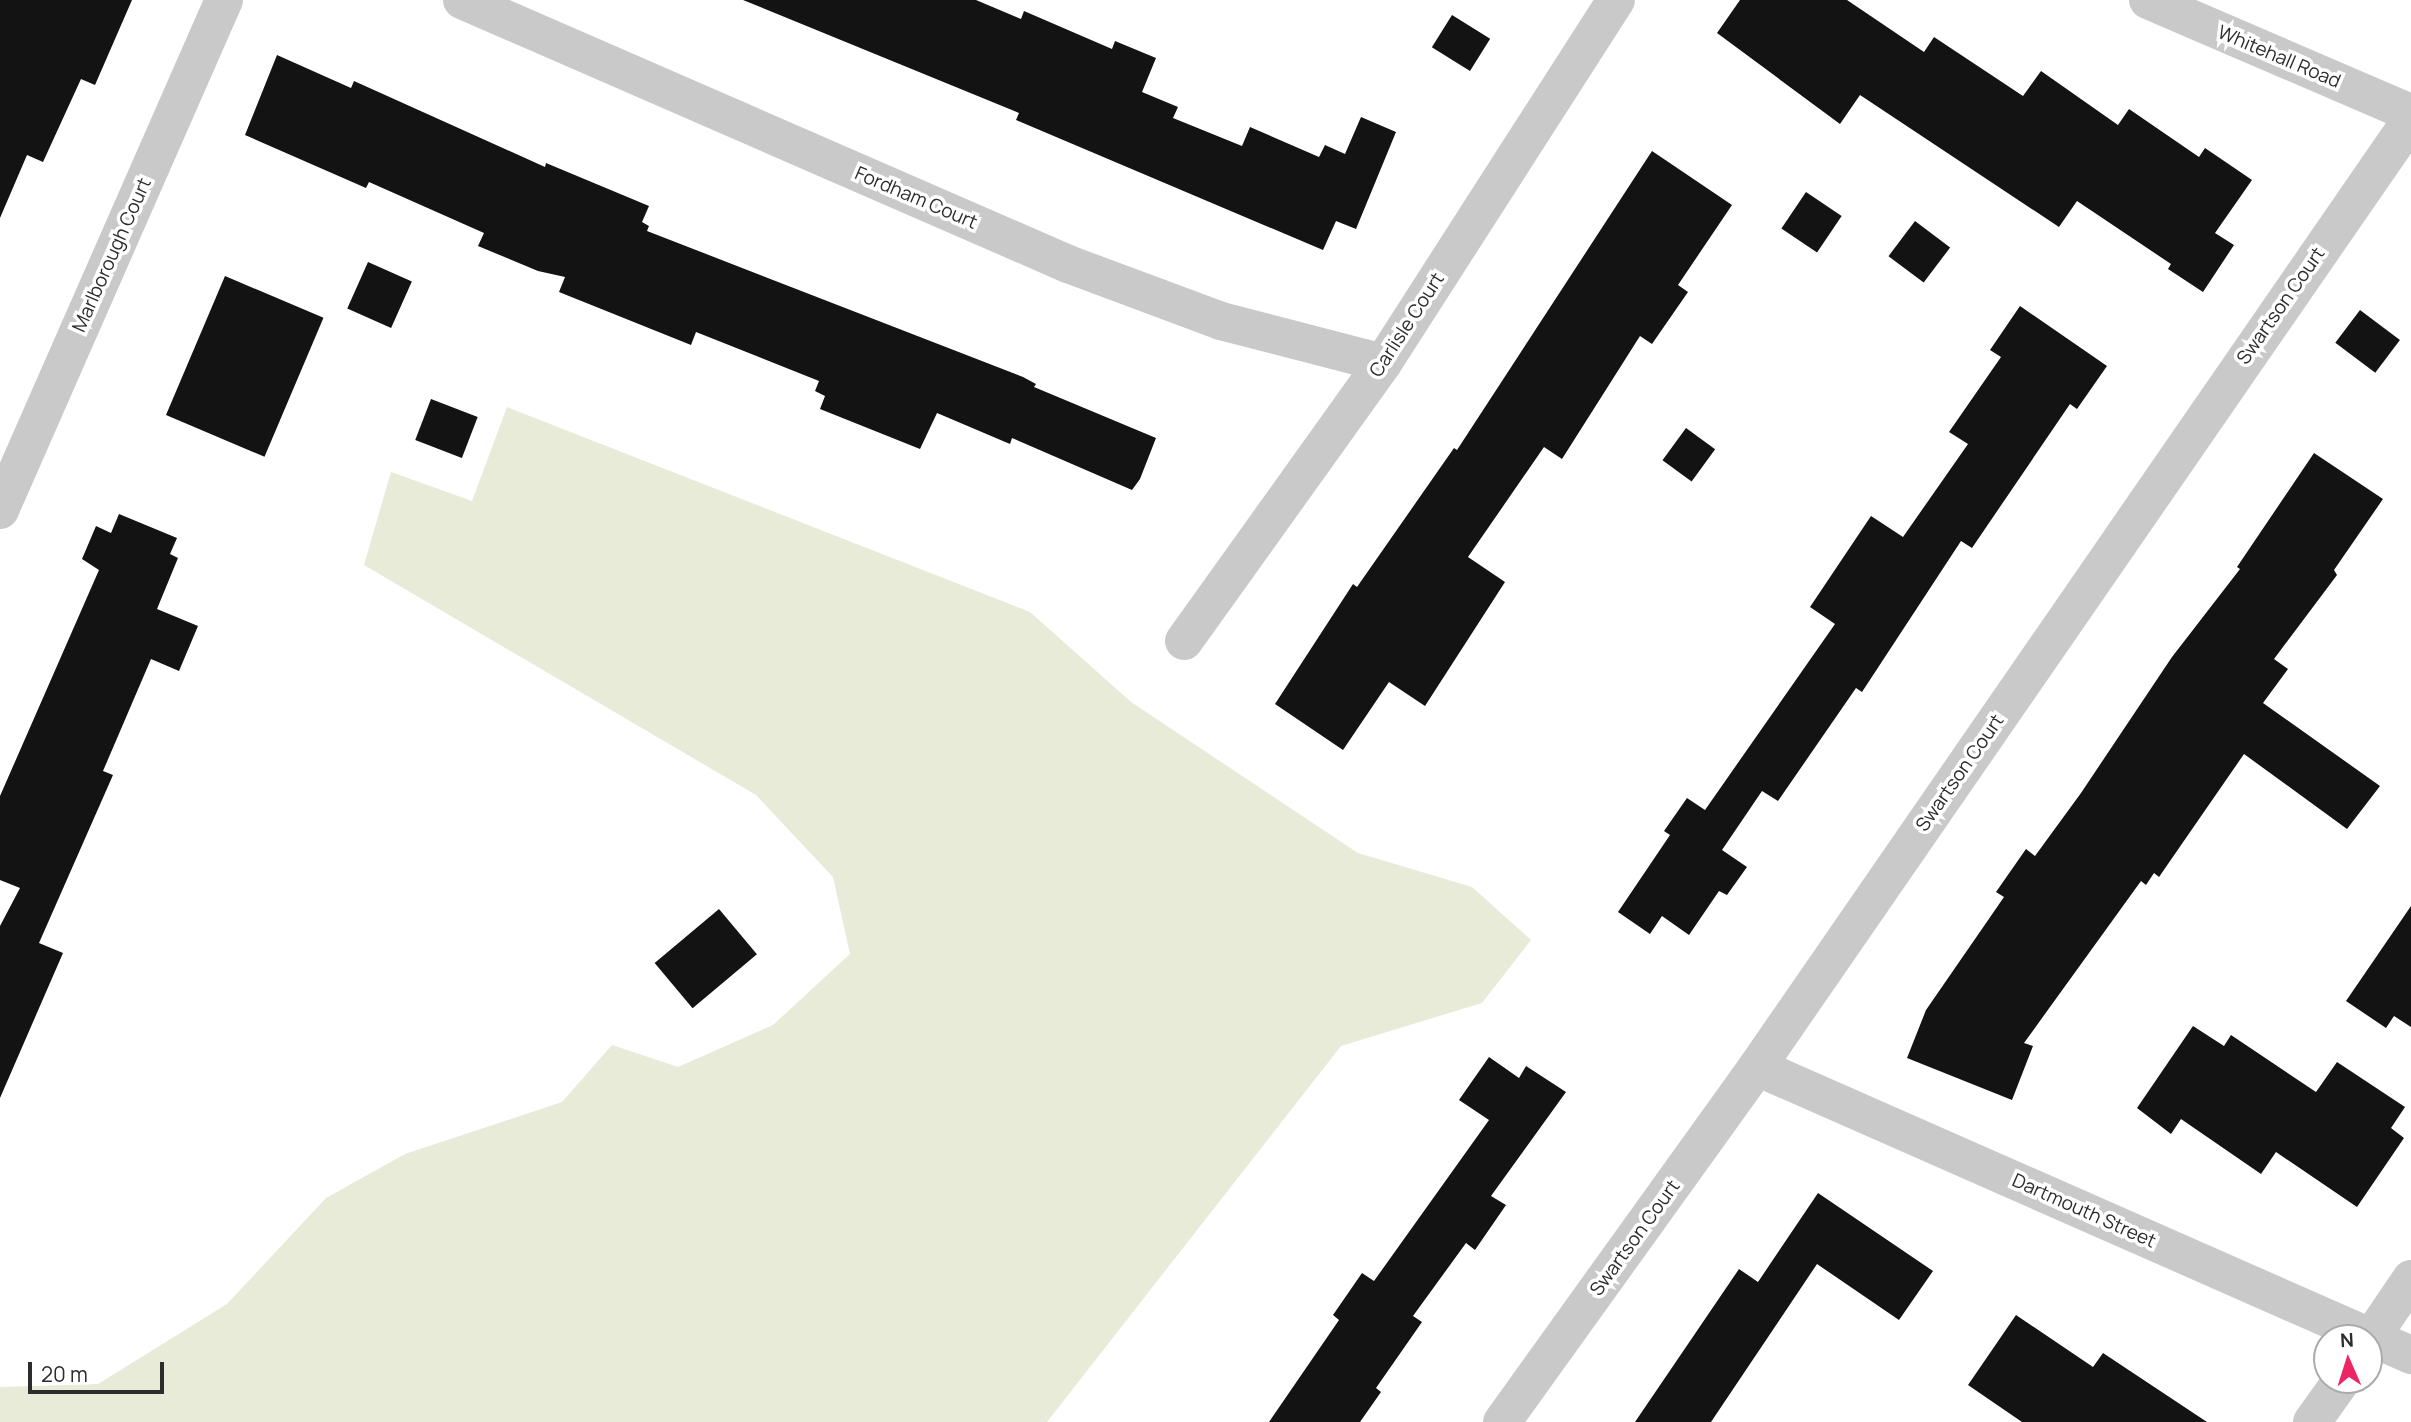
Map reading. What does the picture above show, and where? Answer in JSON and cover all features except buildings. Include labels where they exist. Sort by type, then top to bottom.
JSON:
[{"type":"street","name":"Marlborough Court","points":[[0,510],[224,0]]},
{"type":"street","name":"Fordham Court","points":[[462,0],[1068,264],[1233,324],[1382,363]]},
{"type":"street","name":"Carlisle Court","points":[[1184,641],[1382,363],[1616,0]]},
{"type":"street","name":"Whitehall Road","points":[[2148,0],[2411,113]]},
{"type":"street","name":"Swartson Court","points":[[1502,1422],[1757,1067],[2411,120]]},
{"type":"street","name":"Dartmouth Street","points":[[1757,1067],[2336,1324]]},
{"type":"street","points":[[2380,1324],[2411,1279]]},
{"type":"street","name":"Dartmouth Street","points":[[2383,1344],[2411,1355]]},
{"type":"street","points":[[2312,1422],[2332,1394]]},
{"type":"green space","points":[[507,407],[1030,612],[1131,702],[1358,853],[1472,887],[1531,940],[1482,1003],[1341,1046],[1047,1422],[0,1422],[0,1387],[98,1384],[227,1304],[326,1198],[405,1154],[562,1102],[612,1045],[678,1067],[773,1025],[850,954],[833,877],[756,795],[364,565],[391,472],[472,501]]}]
